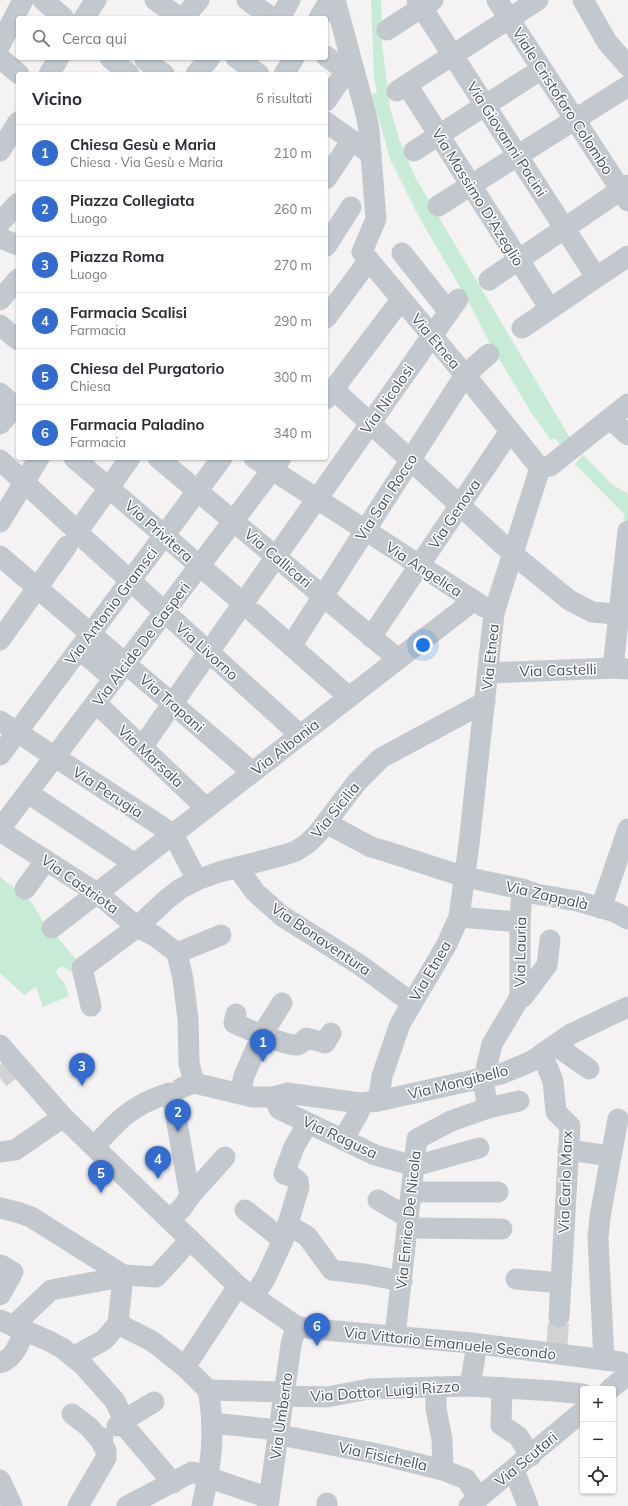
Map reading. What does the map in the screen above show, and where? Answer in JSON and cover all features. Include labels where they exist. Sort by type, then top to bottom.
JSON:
[{"type":"street","points":[[0,45],[10,20],[23,0]]},
{"type":"street","points":[[85,16],[96,0]]},
{"type":"street","points":[[155,0],[179,16]]},
{"type":"street","points":[[184,16],[199,0]]},
{"type":"street","points":[[281,16],[290,0]]},
{"type":"street","points":[[321,16],[330,0]]},
{"type":"street","points":[[328,315],[369,260],[362,252],[376,219],[379,173],[371,154],[366,114],[335,0]]},
{"type":"street","name":"Viale Cristoforo Colombo","points":[[497,0],[575,120],[626,192]]},
{"type":"street","points":[[453,56],[538,0]]},
{"type":"street","points":[[583,0],[608,42],[628,66]]},
{"type":"street","points":[[47,1],[62,16]]},
{"type":"street","points":[[387,30],[424,2]]},
{"type":"street","name":"Via Giovanni Pacini","points":[[424,2],[453,56],[596,277]]},
{"type":"street","points":[[252,6],[269,16]]},
{"type":"street","name":"Via Massimo D'Azeglio","points":[[453,56],[402,88],[439,134],[550,308]]},
{"type":"street","points":[[0,58],[17,72]]},
{"type":"street","points":[[328,58],[342,68],[343,76],[328,98]]},
{"type":"street","points":[[112,60],[127,72]]},
{"type":"street","points":[[198,72],[208,60]]},
{"type":"street","points":[[285,72],[293,60]]},
{"type":"street","points":[[142,64],[160,72]]},
{"type":"street","points":[[414,151],[542,69]]},
{"type":"street","points":[[438,206],[628,86]]},
{"type":"street","points":[[328,123],[371,154]]},
{"type":"street","points":[[328,176],[352,140]]},
{"type":"street","points":[[489,280],[565,228],[626,192]]},
{"type":"street","points":[[0,223],[16,205]]},
{"type":"street","points":[[328,243],[351,206]]},
{"type":"street","points":[[0,238],[16,243]]},
{"type":"street","name":"Via Nicolosi","points":[[142,747],[209,652],[249,608],[276,557],[453,305],[402,253]]},
{"type":"street","points":[[522,328],[628,256]]},
{"type":"street","name":"Via Etnea","points":[[343,1140],[359,1112],[369,1102],[382,1076],[400,1024],[419,1001],[459,917],[465,877],[494,613],[540,468],[466,375],[401,300],[369,260]]},
{"type":"street","points":[[5,299],[16,282]]},
{"type":"street","points":[[401,300],[330,394],[370,423],[513,554],[569,600],[592,612],[624,615]]},
{"type":"street","points":[[0,325],[16,338]]},
{"type":"street","name":"Via San Rocco","points":[[291,646],[466,375],[489,354]]},
{"type":"street","points":[[0,393],[16,406]]},
{"type":"street","points":[[540,468],[550,466],[628,404]]},
{"type":"street","points":[[0,424],[16,408]]},
{"type":"street","points":[[610,419],[628,435]]},
{"type":"street","name":"Via Genova","points":[[371,637],[510,431]]},
{"type":"street","name":"Via Livorno","points":[[0,460],[76,534],[165,612],[300,735]]},
{"type":"street","points":[[0,522],[38,460]]},
{"type":"street","name":"Via Privitera","points":[[76,460],[249,608],[349,697]]},
{"type":"street","points":[[0,640],[129,460]]},
{"type":"street","name":"Via Callicari","points":[[160,460],[398,659]]},
{"type":"street","name":"Via Antonio Gramsci","points":[[0,755],[8,726],[84,642],[220,460]]},
{"type":"street","name":"Via Angelica","points":[[262,460],[277,464],[314,503],[365,530],[473,601],[494,613]]},
{"type":"street","name":"Via Alcide De Gasperi","points":[[0,830],[277,464]]},
{"type":"street","points":[[621,669],[628,531]]},
{"type":"street","name":"Via Trapani","points":[[0,556],[37,588],[84,642],[120,671],[172,704],[252,772]]},
{"type":"street","name":"Via Albania","points":[[52,928],[473,601]]},
{"type":"street","name":"Via Castelli","points":[[488,673],[621,669]]},
{"type":"street","name":"Via Sicilia","points":[[91,1006],[82,968],[137,927],[180,889],[197,880],[219,872],[296,851],[308,843],[326,823],[357,782],[381,758],[485,702]]},
{"type":"street","name":"Via Marsala","points":[[96,703],[206,808]]},
{"type":"street","name":"Via Perugia","points":[[8,726],[172,834],[197,880]]},
{"type":"street","points":[[28,793],[135,864]]},
{"type":"street","name":"Via Zappalà","points":[[326,823],[371,847],[465,877],[522,889],[536,894],[577,901],[615,912],[628,919]]},
{"type":"street","points":[[601,908],[628,829]]},
{"type":"street","name":"Via Castriota","points":[[0,830],[97,893],[137,927],[155,936],[177,953]]},
{"type":"street","points":[[25,889],[46,860]]},
{"type":"street","name":"Via Bonaventura","points":[[237,867],[255,892],[282,916],[419,1001]]},
{"type":"street","name":"Via Lauria","points":[[484,1078],[492,1044],[520,997],[520,922],[522,889]]},
{"type":"street","points":[[459,917],[520,922]]},
{"type":"street","points":[[94,1147],[114,1124],[131,1110],[154,1098],[194,1083],[189,1063],[188,1019],[183,979],[177,953],[221,935]]},
{"type":"street","points":[[520,997],[523,997],[547,965],[550,940]]},
{"type":"street","points":[[240,1093],[244,1076],[262,1035],[282,1003]]},
{"type":"street","name":"Via Mongibello","points":[[194,1083],[253,1097],[274,1097],[287,1093],[369,1102],[501,1074],[532,1061],[570,1034],[628,1007]]},
{"type":"street","points":[[236,1014],[234,1023],[262,1035],[295,1046],[301,1044],[307,1038],[325,1043],[331,1033]]},
{"type":"street","name":"Via Vittorio Emanuele Secondo","points":[[0,1045],[14,1068],[62,1117],[190,1240],[246,1292],[296,1326],[313,1329],[477,1344],[557,1349],[604,1360],[621,1362],[628,1368]]},
{"type":"street","points":[[548,1049],[589,1069]]},
{"type":"street","name":"Via Carlo Marx","points":[[548,1049],[556,1112],[570,1126],[559,1317]]},
{"type":"street","points":[[484,1078],[488,1108],[519,1101]]},
{"type":"street","points":[[169,1093],[172,1101],[190,1196]]},
{"type":"street","name":"Via Ragusa","points":[[274,1097],[279,1109],[375,1155],[415,1166]]},
{"type":"street","name":"Via Enrico De Nicola","points":[[395,1336],[417,1139],[451,1121],[488,1108]]},
{"type":"street","points":[[0,1152],[15,1150],[62,1117]]},
{"type":"street","points":[[604,1360],[598,1238],[600,1217],[618,1120]]},
{"type":"street","points":[[185,1367],[246,1292],[265,1279],[285,1233],[299,1187],[298,1181],[293,1177],[284,1174],[294,1147],[308,1122]]},
{"type":"street","points":[[415,1166],[479,1148]]},
{"type":"street","points":[[568,1150],[611,1156]]},
{"type":"street","points":[[169,1219],[182,1208],[190,1196],[225,1157]]},
{"type":"street","points":[[412,1192],[498,1192]]},
{"type":"street","points":[[378,1200],[408,1223],[502,1229]]},
{"type":"street","points":[[0,1208],[30,1217],[123,1275]]},
{"type":"street","points":[[245,1210],[285,1233],[307,1236],[332,1270],[402,1281]]},
{"type":"street","points":[[0,1363],[4,1362],[13,1354],[13,1326],[51,1290],[111,1279],[123,1275],[156,1277],[190,1240]]},
{"type":"street","points":[[0,1295],[13,1272],[1,1265]]},
{"type":"street","points":[[73,1357],[104,1340],[118,1324],[123,1275]]},
{"type":"street","points":[[516,1279],[561,1283]]},
{"type":"street","points":[[118,1324],[152,1341],[185,1367],[208,1390],[212,1423],[212,1456],[202,1506]]},
{"type":"street","points":[[13,1326],[62,1348],[83,1365],[115,1401],[106,1458],[78,1506]]},
{"type":"street","name":"Via Umberto","points":[[269,1502],[291,1345],[296,1326]]},
{"type":"street","points":[[470,1386],[477,1344]]},
{"type":"street","points":[[614,1386],[628,1375]]},
{"type":"street","name":"Via Dottor Luigi Rizzo","points":[[208,1390],[327,1397],[369,1389],[470,1386],[580,1394]]},
{"type":"street","points":[[436,1387],[436,1409],[442,1439],[443,1470]]},
{"type":"street","points":[[502,1388],[501,1425],[518,1436],[531,1456]]},
{"type":"street","points":[[111,1431],[154,1402]]},
{"type":"street","points":[[72,1414],[89,1427],[111,1431],[128,1430],[172,1483]]},
{"type":"street","name":"Via Scutari","points":[[473,1504],[580,1414]]},
{"type":"street","name":"Via Fisichella","points":[[212,1423],[278,1430],[285,1436],[378,1454],[443,1470],[466,1479],[473,1504]]},
{"type":"street","points":[[514,1470],[528,1506]]},
{"type":"street","points":[[127,1506],[192,1472],[269,1502]]},
{"type":"street","points":[[0,1480],[12,1506]]},
{"type":"green space","points":[[371,0],[381,0],[382,27],[380,27],[390,108],[400,142],[415,177],[570,438],[561,446],[555,438],[551,440],[532,414],[492,347],[466,297],[420,219],[390,159],[372,94],[377,93],[374,77]]},
{"type":"green space","points":[[583,455],[613,485],[628,494],[628,523],[623,519],[625,515],[575,464]]},
{"type":"green space","points":[[0,877],[33,904],[50,934],[53,932],[80,964],[72,972],[61,966],[55,972],[65,984],[69,996],[43,1007],[36,987],[24,995],[0,973]]},
{"type":"tunnel","points":[[0,1078],[10,1070]]},
{"type":"tunnel","points":[[557,1344],[559,1317]]},
{"type":"place","name":"Chiesa Gesù e Maria","points":[[263,1062]]},
{"type":"place","name":"Piazza Roma","points":[[82,1086]]},
{"type":"place","name":"Piazza Collegiata","points":[[178,1132]]},
{"type":"place","name":"Farmacia Scalisi","points":[[158,1179]]},
{"type":"place","name":"Chiesa del Purgatorio","points":[[101,1193]]},
{"type":"place","name":"Farmacia Paladino","points":[[317,1346]]}]
